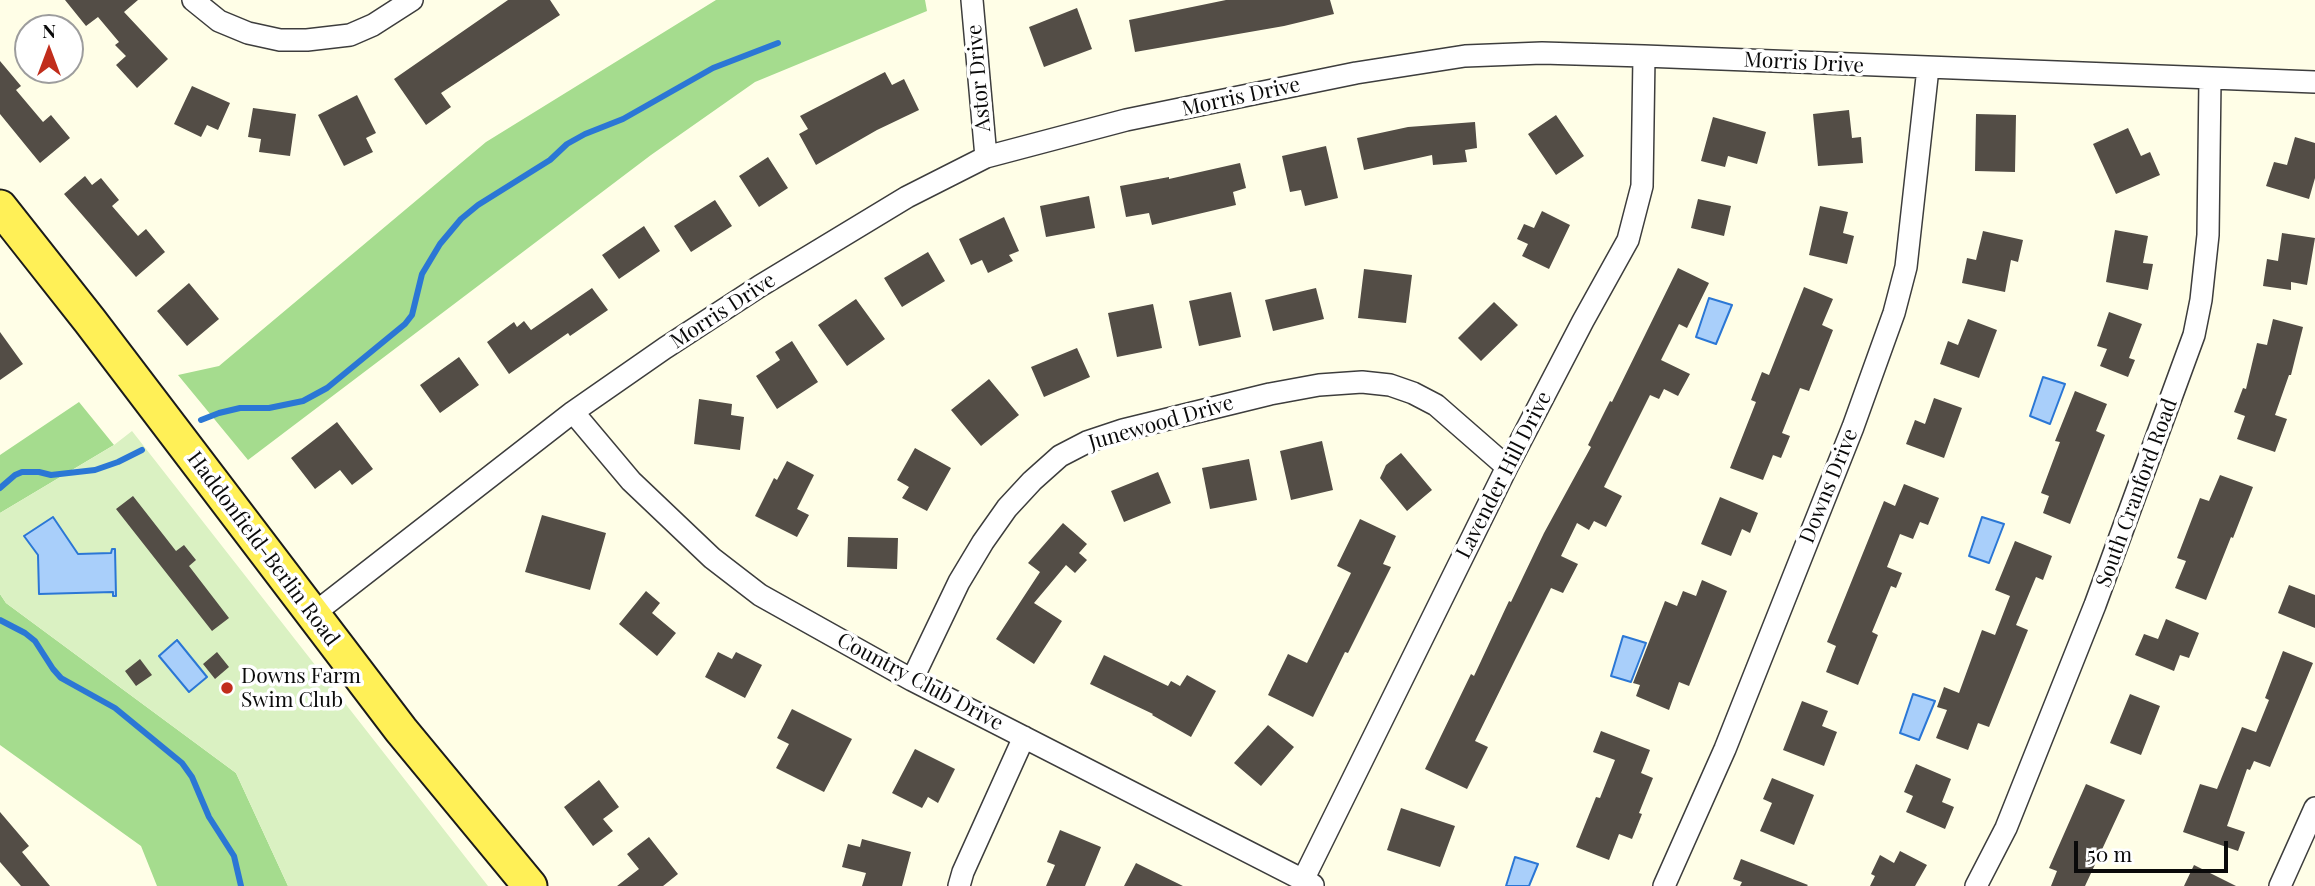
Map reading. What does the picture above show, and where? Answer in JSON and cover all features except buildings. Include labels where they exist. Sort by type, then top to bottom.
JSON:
[{"type":"main road","name":"Haddonfield-Berlin Road","points":[[0,207],[401,730],[530,886]]},
{"type":"street","points":[[193,0],[219,21],[248,33],[280,40],[349,35],[373,25],[412,0]]},
{"type":"street","name":"Astor Drive","points":[[972,0],[986,157]]},
{"type":"street","name":"Morris Drive","points":[[312,614],[573,412],[665,348],[760,286],[907,197],[986,157],[1126,120],[1356,73],[1465,55],[1644,55],[2315,82]]},
{"type":"street","name":"Lavender Hill Drive","points":[[1309,883],[1507,467],[1628,240],[1642,186],[1644,55]]},
{"type":"street","name":"Downs Drive","points":[[1664,886],[1725,749],[1853,427],[1894,313],[1906,267],[1928,68]]},
{"type":"street","name":"South Cranford Road","points":[[1976,886],[2006,828],[2095,605],[2194,335],[2208,235],[2210,79]]},
{"type":"street","name":"Junewood Drive","points":[[912,680],[959,582],[1007,508],[1060,456],[1087,442],[1123,430],[1270,394],[1319,385],[1362,382],[1390,385],[1436,405],[1507,467]]},
{"type":"street","name":"Country Club Drive","points":[[573,412],[631,481],[722,565],[760,595],[912,680],[1309,883]]},
{"type":"street","points":[[959,886],[1024,737]]},
{"type":"street","points":[[2280,886],[2315,808]]},
{"type":"green space","points":[[716,0],[925,0],[927,11],[755,82],[651,155],[248,460],[178,375],[219,366],[486,142]]},
{"type":"green space","points":[[79,402],[114,445],[0,513],[0,455]]},
{"type":"green space","name":"Downs Farm Swim Club","points":[[132,431],[488,886],[288,886],[236,773],[6,603],[0,594],[0,513],[114,445]]},
{"type":"green space","points":[[0,594],[6,603],[236,773],[288,886],[157,886],[141,846],[0,745]]},
{"type":"water","points":[[1709,298],[1732,305],[1716,344],[1696,337]]},
{"type":"water","points":[[2043,377],[2065,384],[2050,424],[2030,416]]},
{"type":"water","points":[[53,517],[78,554],[111,553],[112,549],[115,549],[116,596],[113,596],[113,592],[39,594],[38,555],[24,536]]},
{"type":"water","points":[[1982,517],[2004,524],[1989,563],[1969,556]]},
{"type":"water","points":[[1623,636],[1646,643],[1631,682],[1611,676]]},
{"type":"water","points":[[177,640],[207,677],[189,692],[159,656]]},
{"type":"water","points":[[1913,694],[1935,701],[1919,740],[1900,733]]},
{"type":"water","points":[[1515,857],[1538,864],[1529,886],[1506,886]]},
{"type":"waterway","points":[[201,420],[240,408],[269,408],[303,401],[327,388],[405,324],[412,315],[422,274],[440,244],[461,219],[478,205],[550,160],[567,144],[585,134],[623,119],[713,68],[778,43]]},
{"type":"waterway","points":[[0,488],[22,472],[51,475],[95,470],[142,450]]},
{"type":"waterway","points":[[0,620],[35,641],[61,678],[115,708],[182,763],[192,777],[209,817],[234,856],[241,886]]},
{"type":"place","name":"Downs Farm Swim Club","points":[[227,688]]}]
